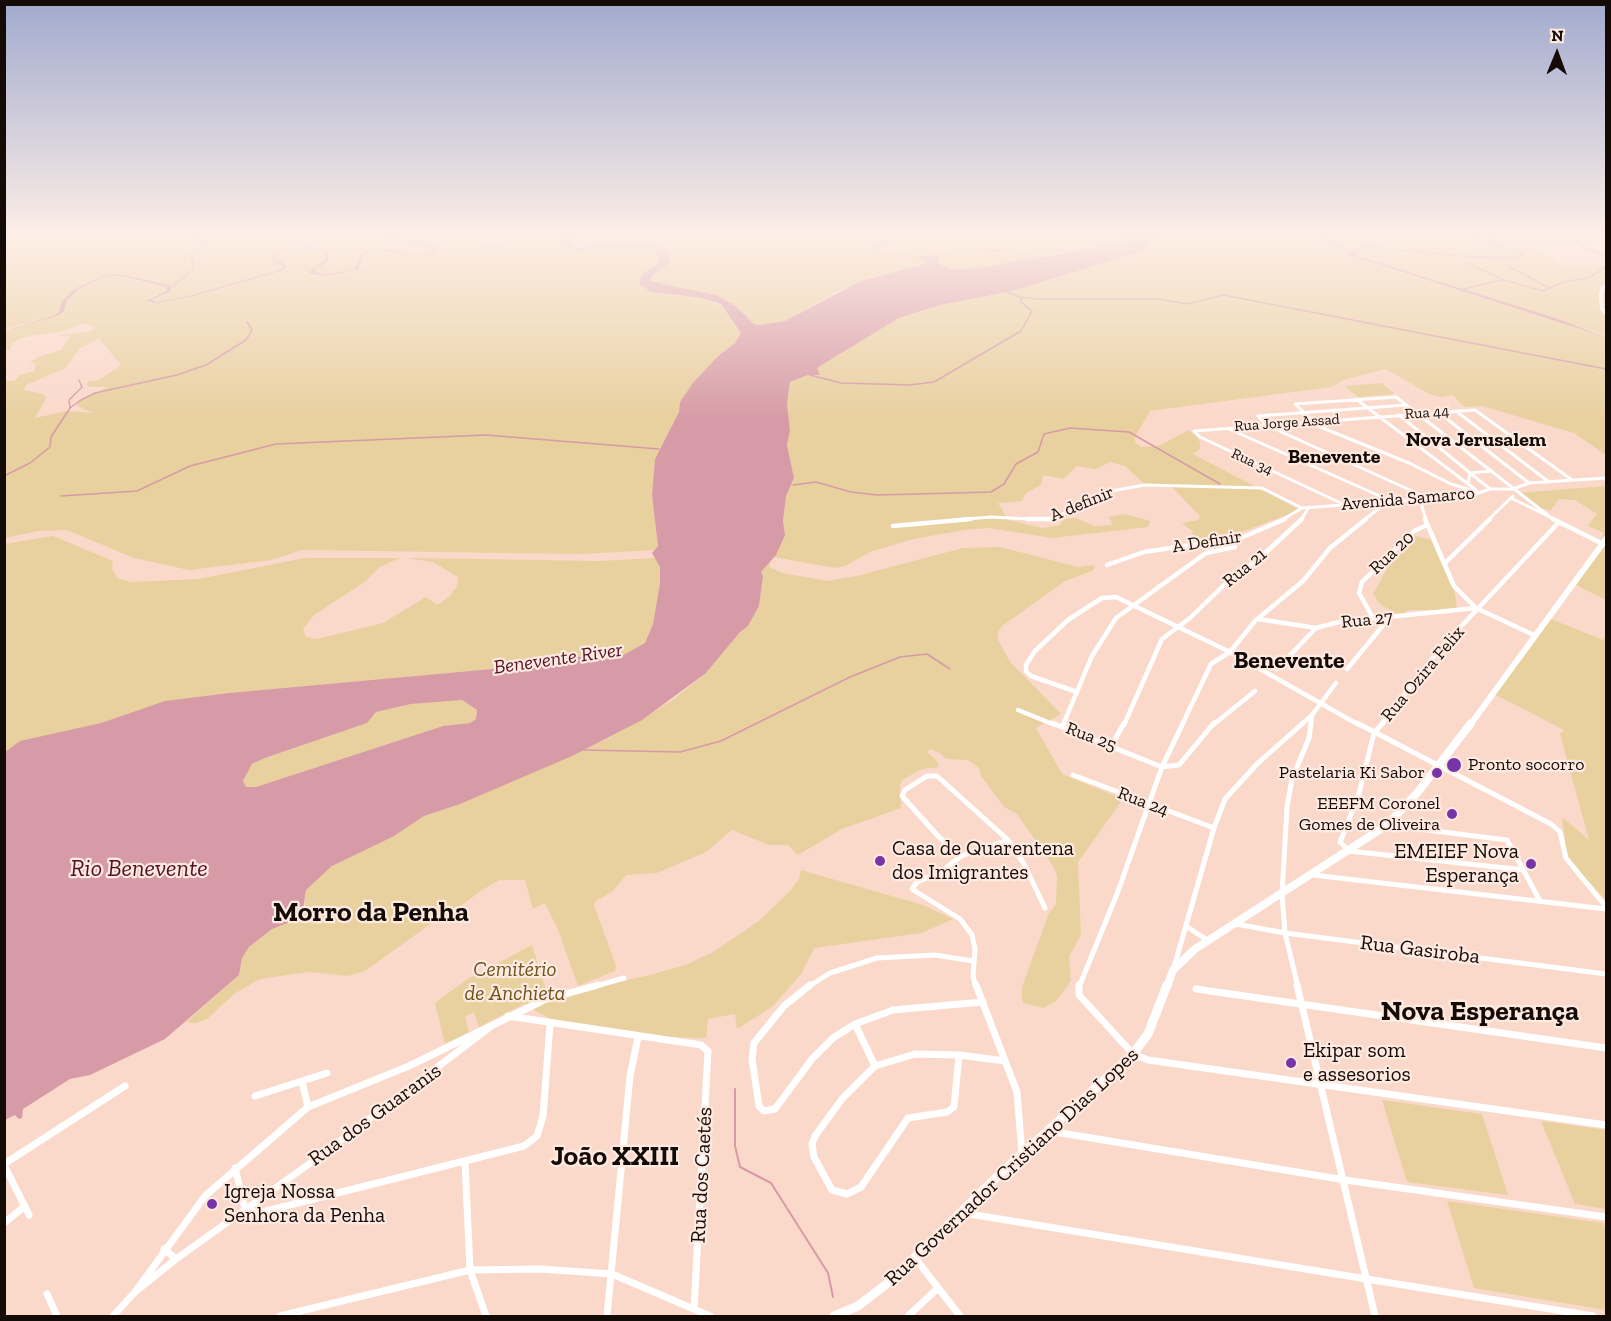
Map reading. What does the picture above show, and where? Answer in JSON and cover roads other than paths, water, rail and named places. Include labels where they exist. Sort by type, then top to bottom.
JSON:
[{"type":"street","points":[[1601,297],[1602,309],[1606,313]]},
{"type":"street","points":[[1480,493],[1451,484],[1311,421],[1296,403],[1395,396],[1549,516]]},
{"type":"street","points":[[1356,399],[1480,493]]},
{"type":"street","points":[[1406,405],[1258,416],[1266,424],[1430,500]]},
{"type":"street","name":"Rua 44","points":[[1382,417],[1473,410],[1514,438]]},
{"type":"street","points":[[1456,411],[1549,482]]},
{"type":"street","points":[[1438,412],[1529,483]]},
{"type":"street","points":[[1400,415],[1490,489]]},
{"type":"street","name":"Rua Jorge Assad","points":[[1194,432],[1198,429],[1382,417]]},
{"type":"street","points":[[1226,428],[1390,502],[1330,548],[1303,581],[1258,619],[1230,652],[1211,664],[1162,767],[1150,804],[1078,989],[1083,1001],[1133,1054],[1155,1061],[1606,1125]]},
{"type":"street","name":"Rua 34","points":[[1194,432],[1345,505]]},
{"type":"street","points":[[1418,445],[1514,438],[1572,480]]},
{"type":"street","points":[[1470,473],[1492,471]]},
{"type":"street","points":[[1468,484],[1470,473]]},
{"type":"street","points":[[1444,564],[1511,498],[1514,490],[1529,483],[1606,478]]},
{"type":"street","name":"A definir","points":[[893,526],[992,517],[1048,520],[1112,491],[1144,485],[1262,489],[1302,508]]},
{"type":"street","name":"Avenida Samarco","points":[[1302,508],[1430,500],[1480,493],[1490,489],[1514,490]]},
{"type":"street","points":[[1511,498],[1559,522],[1605,541]]},
{"type":"street","points":[[1420,500],[1427,525],[1454,586],[1478,609],[1536,636]]},
{"type":"street","name":"Rua 21","points":[[1112,745],[1132,710],[1160,643],[1223,586],[1262,556],[1302,519],[1309,507]]},
{"type":"street","name":"A Definir","points":[[1107,565],[1144,552],[1243,537],[1275,525],[1302,508]]},
{"type":"street","name":"Rua Ozira Felix","points":[[1349,851],[1340,842],[1358,797],[1374,733],[1396,709],[1439,650],[1559,522]]},
{"type":"street","name":"Rua 20","points":[[1373,618],[1359,593],[1362,582],[1414,531],[1427,525]]},
{"type":"street","name":"Rua Governador Cristiano Dias Lopes","points":[[834,1317],[877,1293],[1022,1154],[1133,1054],[1148,1034],[1173,970],[1207,940],[1388,825],[1438,766],[1605,541]]},
{"type":"street","points":[[1063,726],[1103,635],[1131,605],[1206,553],[1235,548]]},
{"type":"street","points":[[1077,692],[1032,676],[1026,671],[1026,665],[1035,651],[1068,620],[1102,597],[1113,596],[1230,652],[1374,733],[1555,826],[1560,832],[1566,858],[1606,908]]},
{"type":"street","name":"Rua 27","points":[[1258,619],[1316,628],[1339,622],[1373,618],[1478,609]]},
{"type":"street","points":[[1347,669],[1390,617]]},
{"type":"street","points":[[1276,669],[1316,628]]},
{"type":"street","points":[[1173,970],[1221,808],[1235,788],[1257,764],[1312,715],[1336,683]]},
{"type":"street","points":[[1162,767],[1179,765],[1219,718],[1255,691]]},
{"type":"street","name":"Rua 25","points":[[1018,710],[1112,745],[1162,767]]},
{"type":"street","points":[[1312,715],[1309,738],[1293,779],[1287,807],[1282,894],[1285,933],[1376,1317]]},
{"type":"street","points":[[961,856],[938,836],[902,796],[905,790],[927,776],[934,775],[941,778],[1008,840],[1024,864],[1045,908]]},
{"type":"street","name":"Rua 24","points":[[1073,775],[1214,828]]},
{"type":"street","points":[[1388,825],[1502,838],[1510,842],[1540,901]]},
{"type":"street","points":[[1008,840],[961,856],[941,872],[917,882],[912,888],[916,894],[950,911],[966,926],[974,942],[973,976],[1019,1100],[1022,1154]]},
{"type":"street","points":[[1349,851],[1524,870]]},
{"type":"street","points":[[1312,875],[1606,908]]},
{"type":"street","name":"Rua Gasiroba","points":[[1234,923],[1285,933],[1606,974]]},
{"type":"street","points":[[1186,926],[1207,940]]},
{"type":"street","points":[[973,961],[934,955],[876,958],[830,973],[807,987],[784,1006],[754,1043],[752,1059],[757,1099],[764,1111],[775,1110],[812,1059],[833,1038],[855,1024],[893,1010],[983,1002]]},
{"type":"street","points":[[135,1292],[164,1249],[205,1196],[308,1107],[409,1066],[495,1022],[555,996],[624,978]]},
{"type":"street","points":[[1196,989],[1606,1048]]},
{"type":"street","points":[[508,1016],[639,1037],[630,1076],[607,1317]]},
{"type":"street","name":"Rua dos Guaranis","points":[[113,1317],[135,1292],[176,1259],[454,1057],[495,1022]]},
{"type":"street","points":[[235,1168],[245,1209],[251,1212],[268,1212],[524,1146],[537,1136],[543,1116],[550,1024]]},
{"type":"street","points":[[855,1024],[875,1066]]},
{"type":"street","name":"Rua dos Caetés","points":[[639,1037],[701,1045],[709,1055],[694,1309]]},
{"type":"street","points":[[959,1055],[954,1107],[947,1112],[908,1118],[861,1187],[848,1194],[839,1193],[827,1184],[814,1157],[812,1144],[820,1128],[842,1099],[875,1066],[915,1054],[959,1055],[1005,1061]]},
{"type":"street","points":[[255,1096],[327,1073]]},
{"type":"street","points":[[302,1082],[308,1107]]},
{"type":"street","points":[[29,1215],[4,1165],[125,1086]]},
{"type":"street","points":[[1049,1131],[1345,1180],[1606,1217]]},
{"type":"street","points":[[465,1161],[470,1270],[486,1317]]},
{"type":"street","points":[[4,1223],[25,1206]]},
{"type":"street","points":[[960,1212],[1593,1317]]},
{"type":"street","points":[[164,1249],[176,1259]]},
{"type":"street","points":[[915,1258],[960,1317]]},
{"type":"street","points":[[280,1317],[388,1288],[470,1270],[541,1269],[612,1274],[710,1317]]},
{"type":"street","points":[[908,1317],[938,1288]]},
{"type":"street","points":[[46,1294],[57,1317]]},
{"type":"water","points":[[66,297],[71,297],[67,300],[64,311],[59,315],[5,331],[55,315],[59,312],[62,301]]},
{"type":"water","points":[[159,297],[151,300],[157,302],[191,297],[156,303],[146,301]]},
{"type":"water","name":"Rio Benevente","points":[[690,297],[719,297],[736,306],[754,324],[759,325],[785,321],[831,297],[983,297],[940,305],[899,318],[817,368],[820,375],[808,375],[790,382],[787,404],[790,430],[787,445],[794,478],[786,496],[783,521],[785,535],[776,555],[761,572],[763,576],[759,606],[748,626],[740,632],[706,673],[642,720],[572,756],[460,804],[424,816],[394,836],[332,866],[306,890],[302,917],[272,929],[249,947],[242,958],[239,975],[165,1039],[90,1075],[70,1079],[23,1109],[22,1118],[19,1119],[15,1115],[5,1120],[5,752],[20,741],[101,723],[165,701],[514,667],[566,656],[616,659],[645,643],[653,624],[660,583],[660,567],[652,553],[658,546],[652,495],[655,459],[679,412],[680,402],[693,383],[718,356],[735,343],[741,333],[721,304]],"holes":[[[462,700],[477,710],[476,719],[470,723],[443,726],[256,787],[246,787],[243,781],[252,764],[367,723],[376,712],[411,704]]]},
{"type":"water","points":[[1479,297],[1487,297],[1555,318],[1606,337]]},
{"type":"waterway","points":[[1018,297],[1037,299],[1159,299],[1187,304],[1216,297]]},
{"type":"waterway","points":[[1232,297],[1606,369]]},
{"type":"waterway","points":[[810,375],[841,383],[910,385],[934,382],[1021,331],[1032,311],[1021,302],[1021,298]]},
{"type":"waterway","points":[[70,408],[95,393],[177,375],[206,365],[246,340],[252,330],[247,322]]},
{"type":"waterway","points":[[70,408],[69,400],[82,387],[79,380]]},
{"type":"waterway","points":[[4,476],[30,463],[50,447],[51,437],[70,408]]},
{"type":"waterway","points":[[793,485],[816,482],[851,492],[877,495],[991,492],[1004,484],[1016,464],[1038,452],[1044,434],[1070,428],[1129,432],[1220,484]]},
{"type":"waterway","points":[[61,496],[137,491],[190,466],[276,444],[486,435],[659,449]]},
{"type":"waterway","points":[[583,750],[680,752],[721,741],[850,677],[900,657],[927,654],[950,669]]},
{"type":"waterway","points":[[735,1089],[735,1146],[740,1167],[771,1183],[828,1273],[833,1297]]},
{"type":"place","name":"Pronto socorro","points":[[1454,765]]},
{"type":"place","name":"Pastelaria Ki Sabor","points":[[1437,773]]},
{"type":"place","name":"EEEFM Coronel Gomes de Oliveira","points":[[1452,814]]},
{"type":"place","name":"Casa de Quarentena dos Imigrantes","points":[[880,861]]},
{"type":"place","name":"EMEIEF Nova Esperança","points":[[1531,864]]},
{"type":"place","name":"Ekipar som e assesorios","points":[[1291,1063]]},
{"type":"place","name":"Igreja Nossa Senhora da Penha","points":[[212,1204]]},
{"type":"district","name":"Nova Jerusalem","points":[[1476,440]]},
{"type":"district","name":"Benevente","points":[[1334,457]]},
{"type":"district","name":"Benevente","points":[[1289,661]]},
{"type":"district","name":"Morro da Penha","points":[[371,913]]},
{"type":"district","name":"Nova Esperança","points":[[1480,1012]]},
{"type":"district","name":"João XXIII","points":[[615,1157]]},
{"type":"water label","name":"Benevente River","points":[[558,659]]},
{"type":"park label","name":"Cemitério de Anchieta","points":[[515,982]]}]
